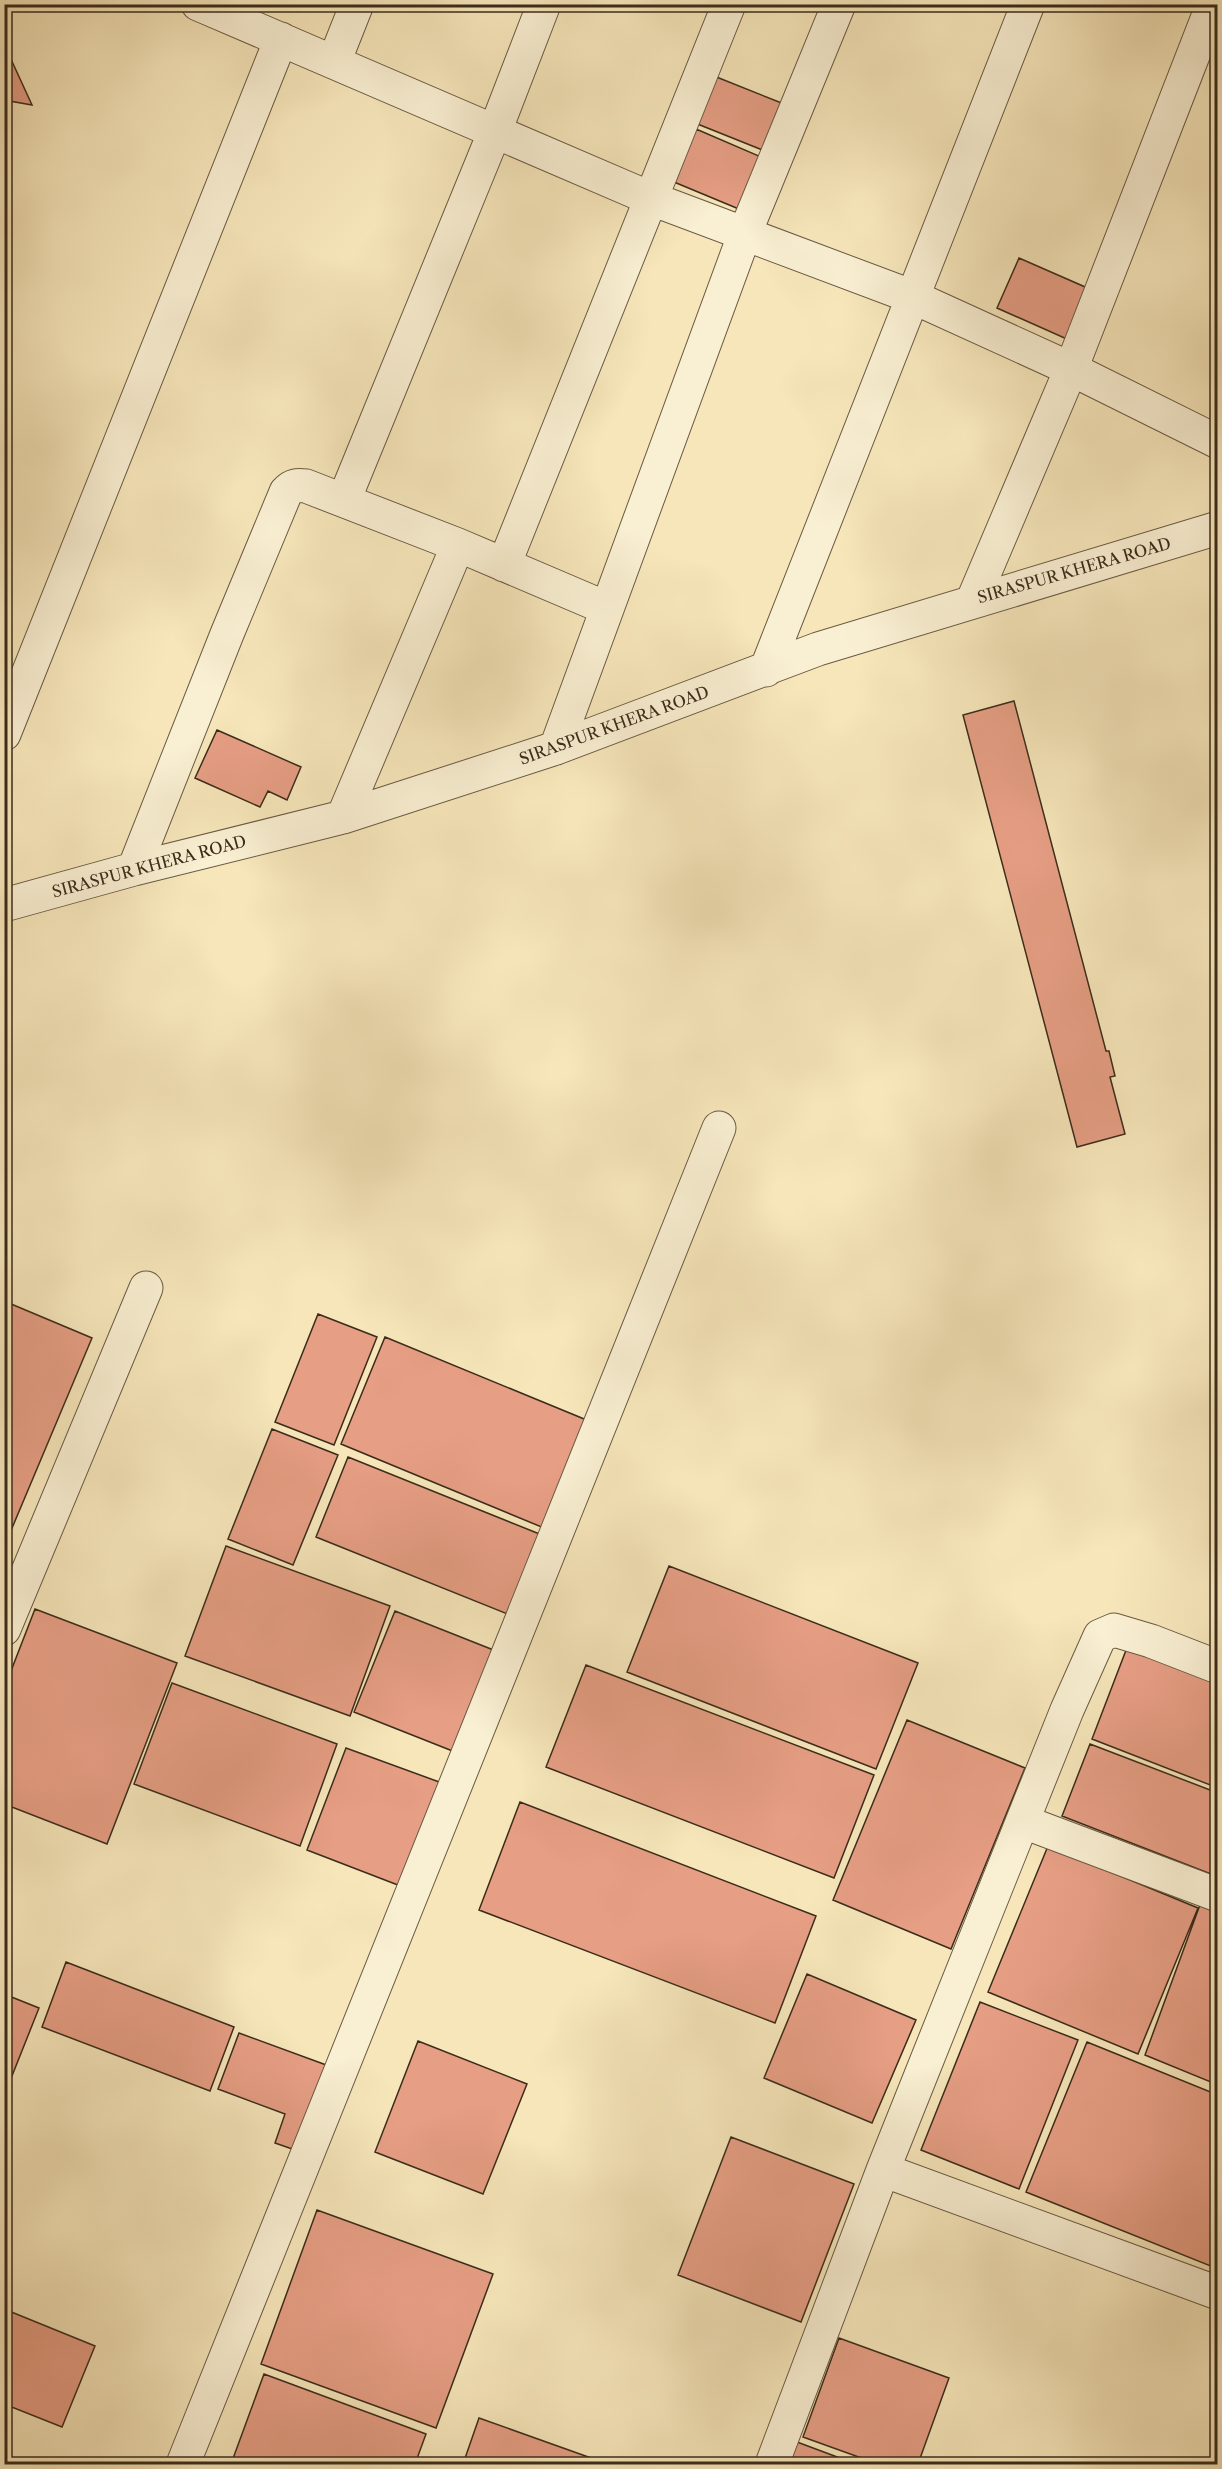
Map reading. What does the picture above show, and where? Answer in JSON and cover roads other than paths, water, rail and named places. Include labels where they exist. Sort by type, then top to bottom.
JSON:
[{"type":"street","points":[[198,4],[652,199],[913,297],[1071,369],[1218,442]]},
{"type":"street","points":[[334,62],[357,4]]},
{"type":"street","points":[[344,500],[544,4]]},
{"type":"street","points":[[504,565],[729,4]]},
{"type":"street","points":[[556,748],[745,233],[839,4]]},
{"type":"street","points":[[766,670],[1028,4]]},
{"type":"street","points":[[973,600],[1071,369],[1213,4]]},
{"type":"street","points":[[4,734],[281,39]]},
{"type":"street","points":[[134,869],[227,634],[286,492],[291,487],[298,485],[344,500],[458,545],[606,608]]},
{"type":"street","name":"SIRASPUR KHERA ROAD","points":[[4,905],[134,869],[343,817],[556,748],[818,649],[973,600],[1218,528]]},
{"type":"street","points":[[343,817],[458,545]]},
{"type":"street","points":[[183,2464],[719,1128]]},
{"type":"street","points":[[4,1629],[17,1566],[146,1288]]},
{"type":"street","points":[[772,2464],[883,2170],[1024,1822],[1066,1710],[1100,1636],[1114,1630],[1151,1641],[1218,1667]]},
{"type":"street","points":[[1024,1822],[1218,1895]]},
{"type":"street","points":[[883,2170],[1218,2293]]}]
